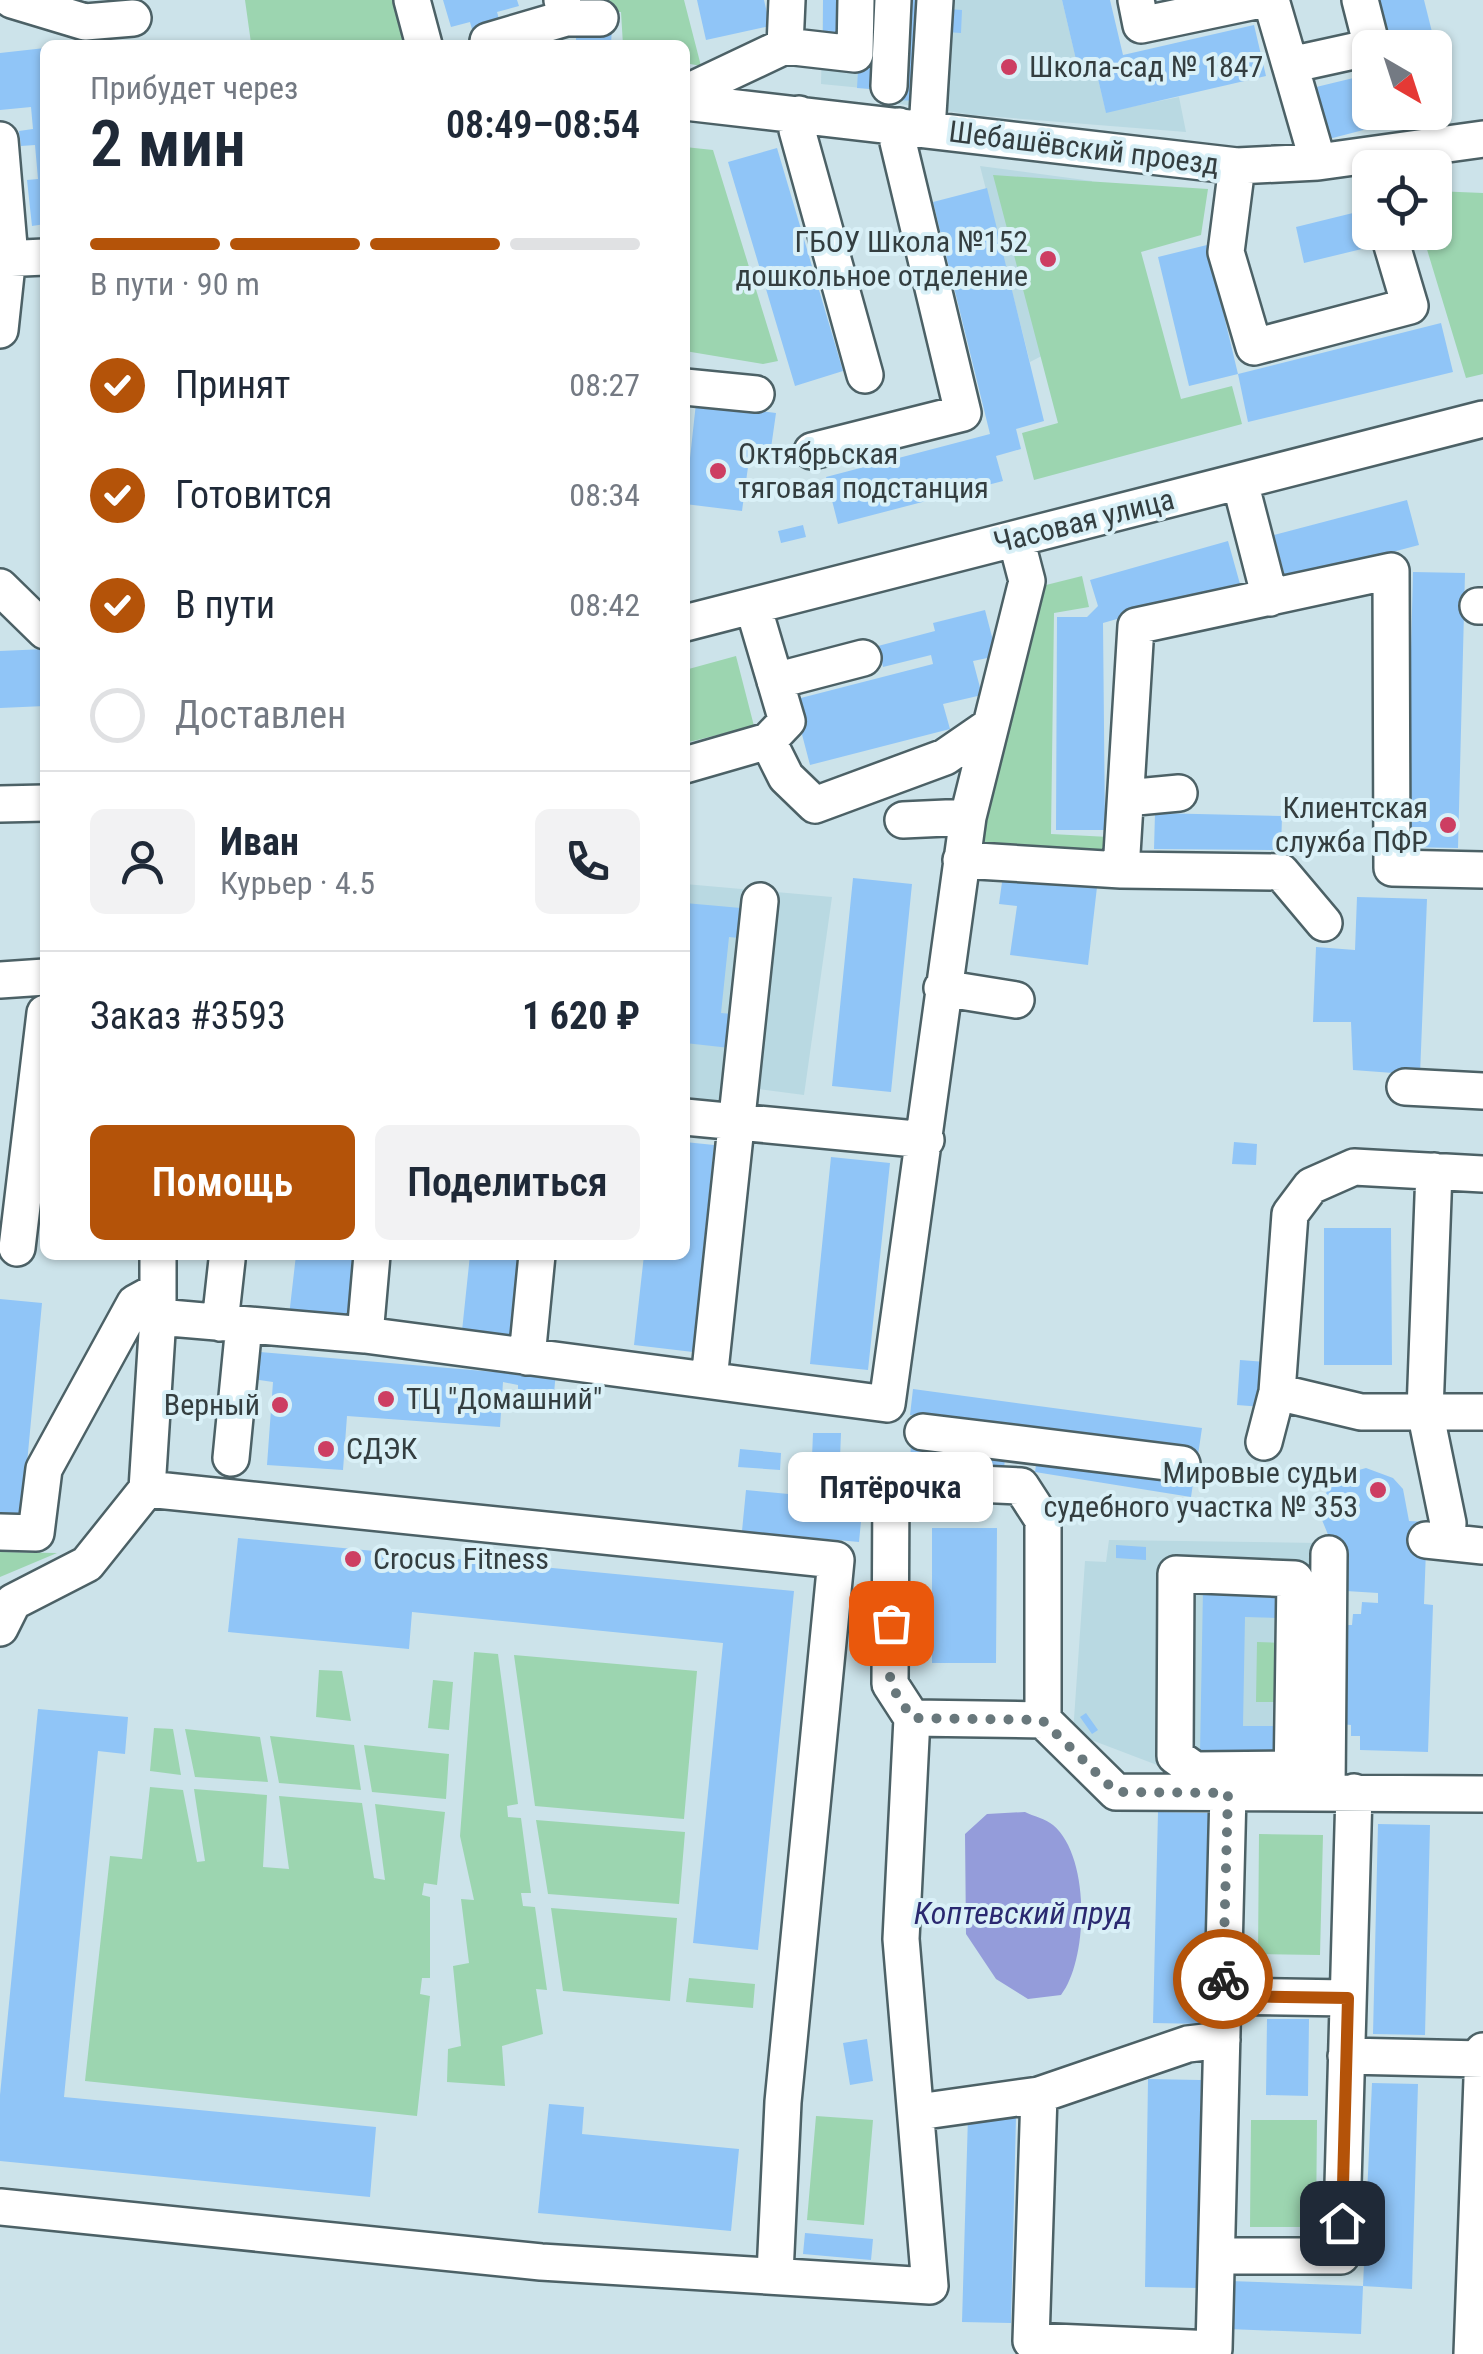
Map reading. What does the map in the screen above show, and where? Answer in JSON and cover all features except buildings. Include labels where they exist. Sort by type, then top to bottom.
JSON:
[{"type":"street","points":[[12,0],[86,22],[133,21]]},
{"type":"street","points":[[412,0],[423,40]]},
{"type":"street","points":[[784,46],[786,0]]},
{"type":"street","points":[[690,101],[696,88],[784,46],[855,54],[856,0]]},
{"type":"street","points":[[888,86],[893,0]]},
{"type":"street","points":[[812,451],[964,413],[898,142],[913,128],[936,0]]},
{"type":"street","points":[[1136,0],[1141,25],[1260,0]]},
{"type":"street","points":[[1271,0],[1318,162]]},
{"type":"street","points":[[1290,65],[1372,47],[1360,0]]},
{"type":"street","points":[[491,40],[576,12]]},
{"type":"street","name":"Шебашёвский проезд","points":[[690,103],[1237,166],[1352,162]]},
{"type":"street","points":[[799,114],[798,130],[865,376]]},
{"type":"street","name":"Шебашёвский проезд","points":[[1428,150],[1483,139]]},
{"type":"street","points":[[0,140],[4,260],[0,330]]},
{"type":"street","points":[[1237,166],[1226,252],[1254,346],[1410,306],[1393,250]]},
{"type":"street","points":[[4,260],[40,257]]},
{"type":"street","points":[[690,388],[756,394]]},
{"type":"street","name":"Часовая улица","points":[[690,622],[1483,419]]},
{"type":"street","points":[[1240,482],[1270,598]]},
{"type":"street","points":[[0,1532],[36,1533],[44,1468],[135,1303],[158,1304],[232,1324],[364,1336],[887,1404],[968,817],[1028,581],[1016,538]]},
{"type":"street","points":[[1121,870],[1136,626],[1392,572],[1392,868],[1483,870]]},
{"type":"street","points":[[0,587],[40,626]]},
{"type":"street","points":[[690,764],[768,741],[786,721],[753,606]]},
{"type":"street","points":[[776,680],[863,658]]},
{"type":"street","points":[[768,741],[786,777],[815,805],[945,758],[990,726]]},
{"type":"street","points":[[1126,798],[1180,794]]},
{"type":"street","points":[[0,804],[40,803]]},
{"type":"street","points":[[904,820],[968,817]]},
{"type":"street","points":[[961,860],[1121,870],[1281,872],[1324,924]]},
{"type":"street","points":[[709,1380],[760,901]]},
{"type":"street","points":[[0,980],[40,977]]},
{"type":"street","points":[[942,988],[1016,1000]]},
{"type":"street","points":[[21,1248],[40,1062]]},
{"type":"street","points":[[1405,1087],[1483,1091]]},
{"type":"street","points":[[690,1117],[926,1140]]},
{"type":"street","points":[[1264,1442],[1277,1392],[1290,1214],[1311,1186],[1354,1167],[1483,1174]]},
{"type":"street","points":[[1434,1171],[1426,1411],[1448,1523],[1437,1541],[1483,1546]]},
{"type":"street","points":[[0,1628],[12,1602],[87,1564],[147,1488],[158,1260]]},
{"type":"street","points":[[227,1260],[232,1324],[231,1458]]},
{"type":"street","points":[[364,1336],[372,1260]]},
{"type":"street","points":[[527,1357],[537,1260]]},
{"type":"street","points":[[1277,1392],[1362,1412],[1483,1412]]},
{"type":"street","points":[[923,1432],[1182,1464]]},
{"type":"street","points":[[1025,1444],[1021,1486],[1043,1520],[1042,1720]]},
{"type":"street","points":[[0,2207],[541,2262],[930,2286],[901,1940],[912,1718],[890,1684],[891,1480],[1021,1486]]},
{"type":"street","points":[[147,1488],[836,1560],[783,2102],[775,2274]]},
{"type":"street","points":[[1217,2256],[1341,2256],[1348,1998],[1329,1554]]},
{"type":"street","points":[[1292,1781],[1296,1579],[1176,1574],[1175,1756],[1195,1770],[1292,1781],[1341,1792],[1483,1794]]},
{"type":"street","points":[[912,1718],[1042,1720],[1116,1792],[1228,1793],[1292,1781]]},
{"type":"street","points":[[1039,2094],[1031,2342],[1214,2349],[1228,1793]]},
{"type":"street","points":[[1223,1996],[1348,1998]]},
{"type":"street","points":[[918,2112],[1039,2094],[1188,2044],[1222,2040]]},
{"type":"street","points":[[1472,2354],[1479,2286],[1483,2051]]},
{"type":"street","points":[[1346,2056],[1483,2059]]},
{"type":"shaded area","name":"Школа-сад № 1847","points":[[823,0],[1062,0],[1078,67],[1095,66],[1106,112],[1179,97],[1186,132],[973,115],[887,102],[883,90],[821,84]]},
{"type":"shaded area","name":"ГБОУ Школа №152 дошкольное отделение","points":[[980,166],[1092,181],[1092,330],[1030,362]]},
{"type":"shaded area","points":[[690,884],[832,897],[804,1095],[751,1088],[731,1102],[690,1098]]},
{"type":"shaded area","points":[[1109,1540],[1318,1543],[1314,1786],[1207,1784],[1073,1733],[1085,1561],[1106,1562]]},
{"type":"green space","points":[[245,0],[396,0],[406,40],[251,40]]},
{"type":"green space","points":[[570,0],[684,0],[701,66],[690,64],[690,40],[623,40],[621,12],[573,14]]},
{"type":"green space","points":[[690,148],[713,150],[778,361],[763,364],[690,352]]},
{"type":"green space","points":[[993,175],[1208,189],[1201,235],[1141,252],[1181,399],[1232,386],[1242,424],[1034,480],[1022,433],[1058,423]]},
{"type":"green space","points":[[1452,192],[1483,193],[1483,374],[1466,378],[1427,250],[1452,250]]},
{"type":"green space","points":[[1082,576],[1089,607],[1054,613],[1051,834],[1109,837],[1107,859],[976,853],[1034,588]]},
{"type":"green space","points":[[736,656],[754,726],[690,742],[690,669]]},
{"type":"green space","points":[[0,1552],[57,1553],[0,1577]]},
{"type":"green space","points":[[1257,1642],[1283,1643],[1281,1702],[1256,1702]]},
{"type":"green space","points":[[474,1652],[498,1654],[518,1804],[507,1806],[508,1817],[521,1818],[531,1893],[521,1893],[523,1906],[535,1907],[547,1990],[536,1989],[543,2034],[502,2046],[505,2086],[447,2082],[448,2049],[461,2046],[453,1966],[469,1963],[461,1899],[474,1900],[460,1836]]},
{"type":"green space","points":[[514,1655],[697,1671],[684,1819],[535,1806]]},
{"type":"green space","points":[[319,1670],[342,1671],[351,1721],[316,1717]]},
{"type":"green space","points":[[433,1680],[453,1682],[449,1730],[428,1728]]},
{"type":"green space","points":[[154,1728],[173,1729],[181,1775],[150,1771]]},
{"type":"green space","points":[[185,1729],[260,1737],[268,1782],[195,1777]]},
{"type":"green space","points":[[270,1736],[354,1745],[361,1790],[279,1783]]},
{"type":"green space","points":[[364,1745],[449,1754],[446,1799],[372,1792]]},
{"type":"green space","points":[[150,1787],[183,1790],[197,1862],[205,1861],[194,1789],[267,1795],[263,1867],[289,1869],[279,1796],[362,1803],[374,1878],[385,1880],[375,1804],[445,1812],[437,1885],[424,1883],[422,1895],[430,1897],[430,1978],[422,1978],[420,1994],[430,1996],[417,2116],[85,2081],[110,1856],[142,1859]]},
{"type":"green space","points":[[536,1820],[685,1832],[679,1904],[548,1894]]},
{"type":"green space","points":[[1259,1834],[1323,1835],[1320,1955],[1258,1954]]},
{"type":"green space","points":[[551,1908],[677,1918],[670,2001],[563,1991]]},
{"type":"green space","points":[[689,1978],[755,1984],[753,2008],[686,2002]]},
{"type":"green space","points":[[816,2116],[873,2120],[864,2225],[807,2220]]},
{"type":"green space","points":[[1251,2120],[1317,2120],[1316,2227],[1250,2227]]},
{"type":"water","name":"Коптевский пруд","points":[[1025,1812],[1053,1825],[1065,1840],[1074,1860],[1081,1909],[1076,1958],[1061,1995],[1028,1999],[996,1979],[966,1934],[965,1834],[987,1814]]},
{"type":"way so far","points":[[891,1623],[890,1684],[912,1718],[1042,1720],[1116,1792],[1228,1793],[1223,1979]]},
{"type":"place","name":"Школа-сад № 1847","points":[[1009,67]]},
{"type":"place","name":"ГБОУ Школа №152 дошкольное отделение","points":[[1048,259]]},
{"type":"place","name":"Октябрьская тяговая подстанция","points":[[718,471]]},
{"type":"place","name":"Клиентская служба ПФР","points":[[1448,825]]},
{"type":"place","name":"ТЦ \"Домашний\"","points":[[386,1399]]},
{"type":"place","name":"Верный","points":[[280,1405]]},
{"type":"place","name":"СДЭК","points":[[326,1449]]},
{"type":"place","name":"Мировые судьи судебного участка № 353","points":[[1378,1490]]},
{"type":"place","name":"Crocus Fitness","points":[[353,1559]]},
{"type":"place","name":"Пятёрочка","points":[[891,1623]]},
{"type":"route","points":[[1223,1979],[1223,1996],[1348,1998],[1342,2223]]}]
